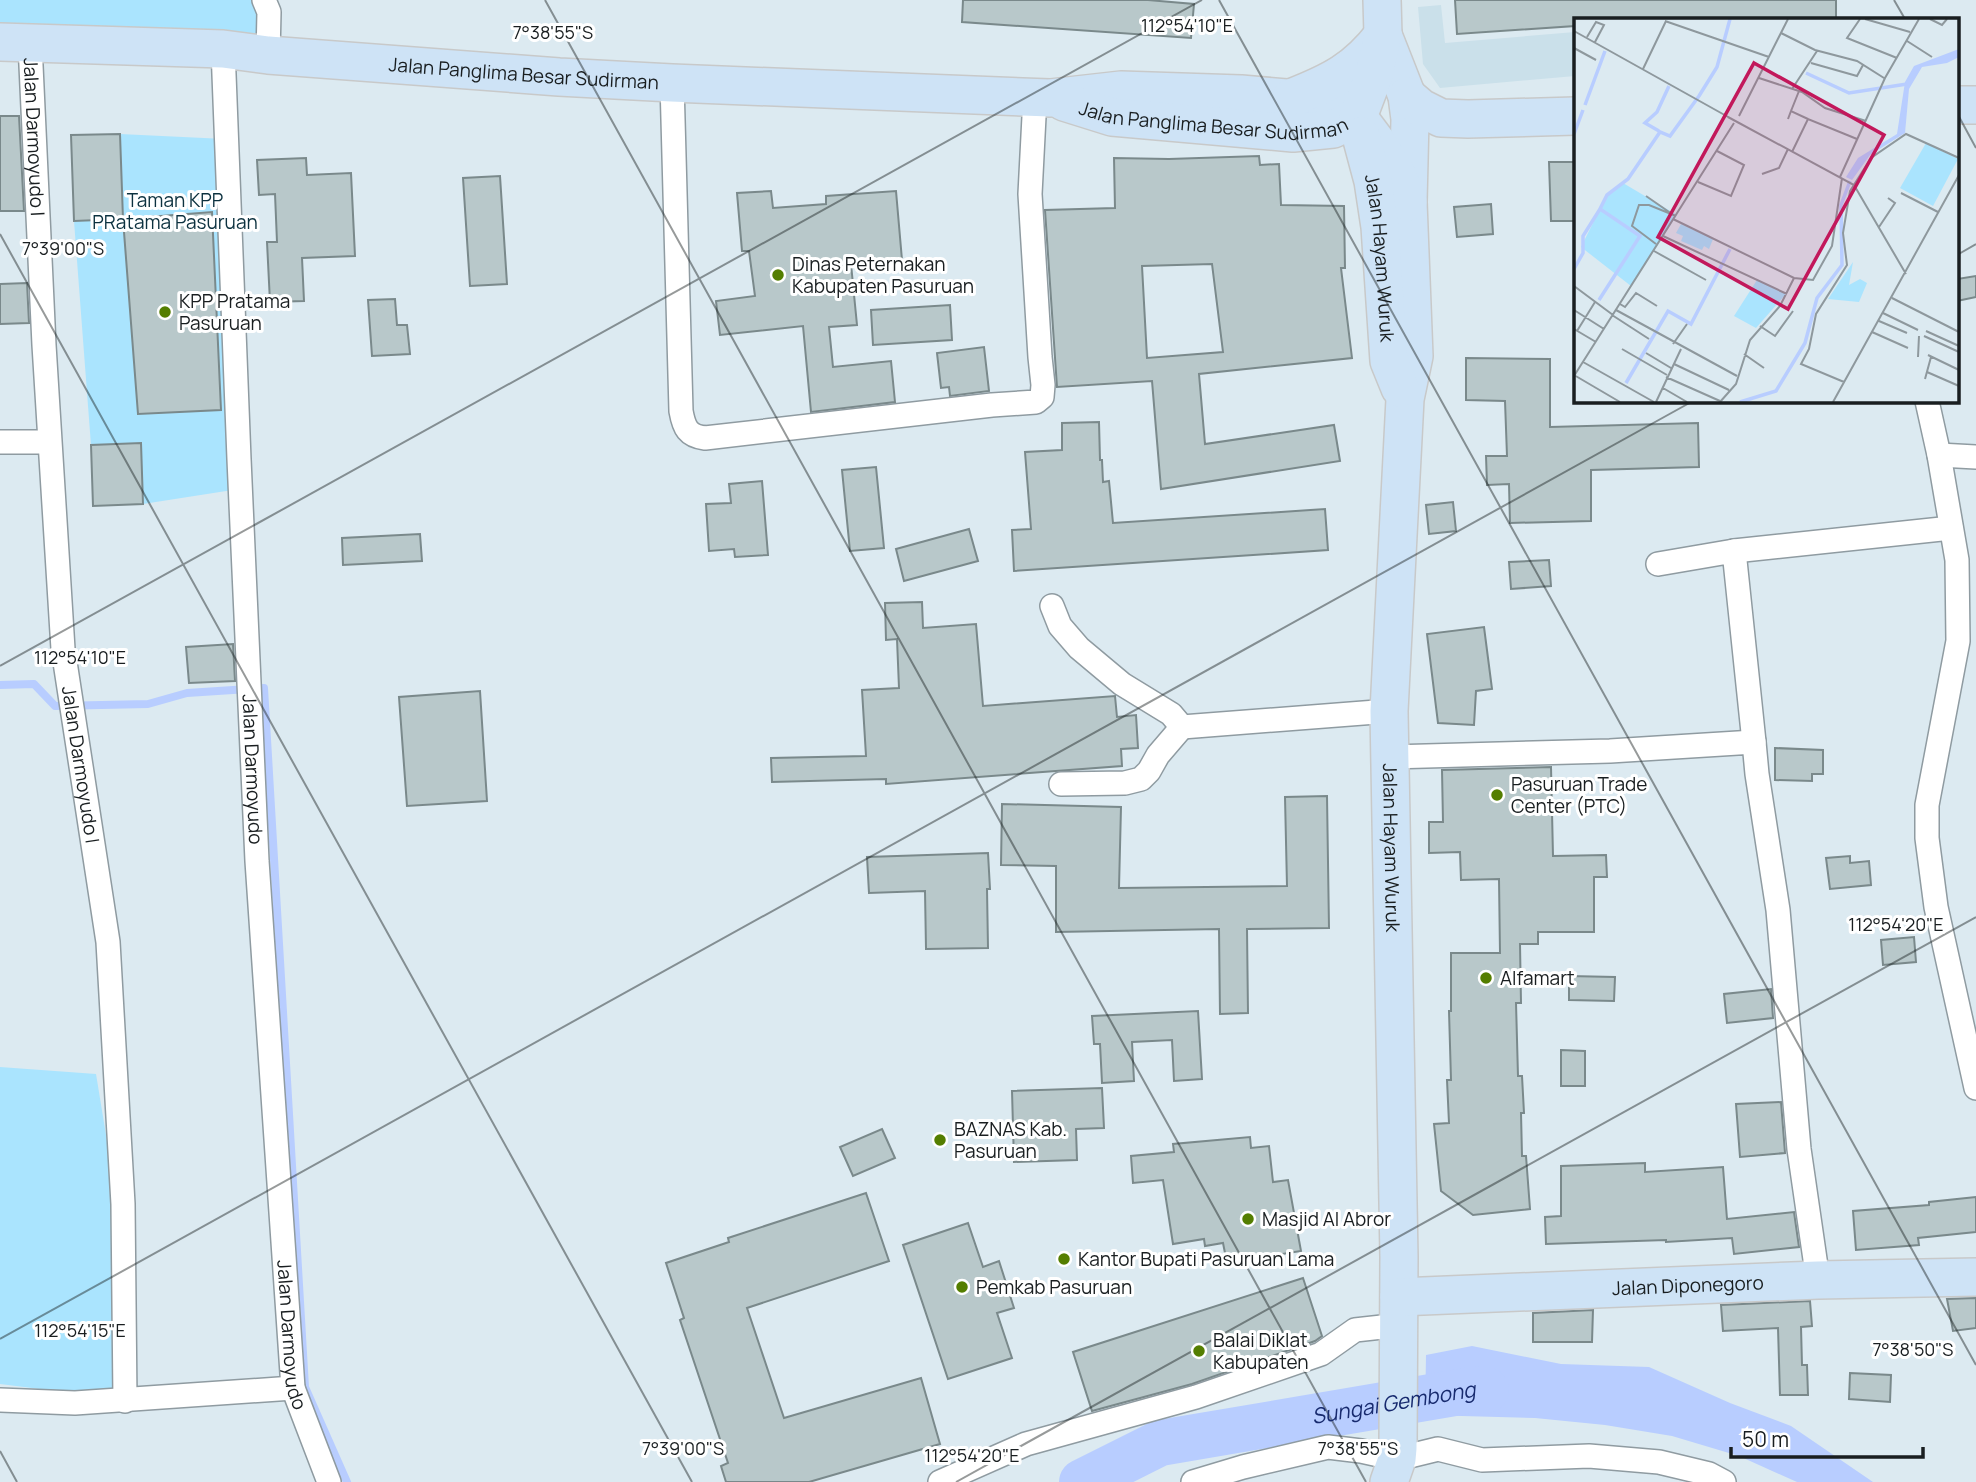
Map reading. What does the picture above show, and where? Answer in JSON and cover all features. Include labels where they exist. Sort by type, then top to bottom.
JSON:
[{"type":"main road","points":[[1383,17],[1407,96],[1410,118],[1378,139],[1374,75],[1383,17]]},
{"type":"main road","points":[[1292,115],[1321,86],[1368,55],[1383,17]]},
{"type":"main road","name":"Jalan Panglima Besar Sudirman","points":[[15,43],[223,50],[559,77],[672,83],[1042,97],[1112,117],[1292,115],[1333,129],[1378,139],[1441,118]]},
{"type":"main road","points":[[1407,96],[1421,108],[1441,118],[1574,116]]},
{"type":"main road","points":[[1958,106],[1976,105]]},
{"type":"main road","name":"Jalan Hayam Wuruk","points":[[1378,139],[1408,202],[1414,356],[1405,399],[1389,711],[1399,1320],[1394,1463]]},
{"type":"main road","name":"Jalan Hayam Wuruk","points":[[1378,139],[1373,181],[1380,226],[1389,361],[1405,399]]},
{"type":"main road","name":"Jalan Diponegoro","points":[[1399,1320],[1818,1280],[1976,1277]]},
{"type":"street","points":[[268,55],[269,4]]},
{"type":"street","name":"Jalan Darmoyudo I","points":[[15,43],[49,442],[63,649],[108,942],[123,1204],[125,1401]]},
{"type":"street","name":"Jalan Darmoyudo","points":[[223,50],[257,861],[293,1388],[329,1482]]},
{"type":"street","points":[[672,83],[681,411],[683,421],[691,433],[695,437],[705,438],[1036,402],[1042,397],[1030,194],[1042,97]]},
{"type":"street","points":[[1927,402],[1956,560],[1958,641],[1927,805],[1927,838],[1936,907],[1976,1088]]},
{"type":"street","points":[[0,442],[49,442]]},
{"type":"street","points":[[1939,455],[1976,457]]},
{"type":"street","points":[[1658,564],[1734,551],[1951,528]]},
{"type":"street","points":[[1734,551],[1757,774],[1778,910],[1799,1149],[1818,1280]]},
{"type":"street","points":[[1052,607],[1060,626],[1079,648],[1122,684],[1171,714],[1182,727]]},
{"type":"street","points":[[1061,785],[1125,783],[1141,779],[1182,727],[1389,711]]},
{"type":"street","points":[[1390,757],[1609,751],[1754,742]]},
{"type":"street","points":[[940,1482],[1026,1444],[1196,1397],[1321,1354],[1355,1330],[1399,1320]]},
{"type":"street","points":[[0,1400],[75,1403],[125,1401],[293,1388]]},
{"type":"street","points":[[1193,1482],[1328,1447],[1361,1451],[1394,1463],[1438,1449],[1482,1460],[1589,1456],[1659,1462],[1709,1474],[1724,1482]]},
{"type":"shaded area","points":[[1441,5],[1445,43],[1574,32],[1574,76],[1440,88],[1423,64],[1418,7]]},
{"type":"shaded area","points":[[1472,1346],[1561,1364],[1649,1367],[1730,1403],[1791,1426],[1873,1482],[1797,1482],[1739,1456],[1672,1436],[1605,1425],[1535,1418],[1425,1415],[1426,1355]]},
{"type":"green space","points":[[0,0],[274,0],[278,59],[0,40]]},
{"type":"green space","name":"Taman KPP PRatama Pasuruan","points":[[120,134],[225,139],[239,489],[143,504],[138,443],[91,445],[74,221],[123,219]]},
{"type":"green space","points":[[0,1067],[96,1074],[117,1202],[118,1389],[80,1394],[0,1384]]},
{"type":"building","points":[[963,0],[1148,0],[1194,4],[1191,38],[962,22]]},
{"type":"building","points":[[1455,0],[1836,0],[1836,18],[1574,18],[1574,26],[1457,34]]},
{"type":"building","points":[[0,116],[19,116],[24,211],[0,211]]},
{"type":"building","points":[[120,134],[123,219],[74,221],[71,135]]},
{"type":"building","points":[[1259,156],[1260,165],[1279,164],[1281,205],[1344,206],[1345,268],[1341,268],[1352,358],[1199,374],[1205,444],[1334,425],[1340,461],[1161,489],[1152,381],[1057,387],[1045,210],[1115,208],[1114,158]],"holes":[[[1212,264],[1223,352],[1147,358],[1142,266]]]},
{"type":"building","points":[[306,158],[307,175],[351,173],[355,256],[302,258],[304,301],[270,302],[267,242],[277,242],[275,194],[259,195],[257,160]]},
{"type":"building","points":[[1549,162],[1574,162],[1574,221],[1551,221]]},
{"type":"building","points":[[500,176],[507,284],[470,286],[463,178]]},
{"type":"building","points":[[771,191],[773,208],[826,204],[826,196],[896,191],[902,260],[851,264],[857,325],[829,327],[833,367],[891,361],[895,402],[811,412],[803,326],[720,335],[716,301],[755,296],[749,251],[742,251],[737,193]]},
{"type":"building","points":[[1491,204],[1493,234],[1457,237],[1454,207]]},
{"type":"building","name":"KPP Pratama Pasuruan","points":[[212,212],[221,410],[138,414],[123,219]]},
{"type":"building","points":[[1976,276],[1976,297],[1958,301],[1958,279]]},
{"type":"building","points":[[27,283],[29,323],[0,324],[0,284]]},
{"type":"building","points":[[395,299],[397,325],[407,325],[410,354],[372,356],[368,300]]},
{"type":"building","points":[[950,305],[952,340],[873,345],[871,310]]},
{"type":"building","points":[[984,347],[989,391],[950,396],[949,387],[941,388],[937,353]]},
{"type":"building","points":[[1466,358],[1550,359],[1550,427],[1698,423],[1699,467],[1591,470],[1591,521],[1510,523],[1509,484],[1487,485],[1486,456],[1507,456],[1505,401],[1466,400]]},
{"type":"building","points":[[1099,422],[1103,482],[1109,481],[1113,523],[1325,509],[1328,550],[1014,571],[1012,530],[1031,529],[1025,452],[1062,450],[1062,423]]},
{"type":"building","points":[[141,443],[143,504],[93,506],[91,445]]},
{"type":"building","points":[[876,467],[884,548],[850,551],[842,470]]},
{"type":"building","points":[[762,481],[768,555],[735,557],[734,549],[709,551],[706,504],[731,503],[729,484]]},
{"type":"building","points":[[1453,502],[1456,531],[1429,534],[1426,505]]},
{"type":"building","points":[[969,529],[978,561],[904,581],[896,549]]},
{"type":"building","points":[[420,534],[422,561],[343,565],[342,538]]},
{"type":"building","points":[[1549,560],[1551,586],[1511,589],[1509,562]]},
{"type":"building","points":[[922,602],[923,628],[976,624],[983,706],[1115,696],[1117,717],[1136,715],[1138,748],[1121,749],[1122,766],[886,784],[886,779],[772,782],[771,758],[866,756],[862,690],[899,688],[897,639],[886,640],[885,603]]},
{"type":"building","points":[[1484,627],[1492,689],[1476,691],[1474,725],[1438,723],[1427,634]]},
{"type":"building","points":[[233,644],[235,681],[189,683],[186,647]]},
{"type":"building","points":[[480,691],[487,801],[407,806],[399,697]]},
{"type":"building","points":[[1775,748],[1823,750],[1823,774],[1812,774],[1812,781],[1775,780]]},
{"type":"building","points":[[1551,767],[1553,856],[1606,855],[1607,877],[1594,877],[1594,932],[1538,932],[1538,944],[1520,944],[1521,1003],[1516,1003],[1518,1076],[1522,1076],[1522,1156],[1526,1156],[1530,1209],[1473,1215],[1441,1191],[1434,1124],[1449,1123],[1447,1080],[1451,1080],[1451,953],[1500,953],[1499,879],[1461,880],[1460,852],[1429,853],[1429,822],[1443,822],[1442,770]]},
{"type":"building","points":[[1327,796],[1329,928],[1247,929],[1248,1013],[1220,1014],[1219,929],[1056,932],[1056,866],[1001,865],[1002,804],[1121,807],[1119,888],[1287,886],[1285,797]]},
{"type":"building","points":[[988,853],[988,948],[926,949],[925,891],[869,893],[867,857]]},
{"type":"building","points":[[1850,856],[1850,863],[1869,861],[1871,885],[1830,889],[1826,858]]},
{"type":"building","points":[[1914,937],[1916,962],[1883,965],[1881,940]]},
{"type":"building","points":[[1569,976],[1615,977],[1614,1001],[1569,1000]]},
{"type":"building","points":[[1771,989],[1773,1018],[1727,1023],[1724,994]]},
{"type":"building","points":[[1198,1011],[1202,1079],[1174,1081],[1172,1040],[1132,1042],[1134,1081],[1102,1083],[1100,1044],[1094,1044],[1092,1016]]},
{"type":"building","points":[[1561,1050],[1585,1051],[1585,1086],[1561,1086]]},
{"type":"building","points":[[1102,1088],[1104,1128],[1076,1129],[1077,1160],[1014,1162],[1012,1091]]},
{"type":"building","points":[[1781,1102],[1785,1153],[1740,1157],[1736,1104]]},
{"type":"building","points":[[882,1129],[895,1158],[853,1176],[840,1147]]},
{"type":"building","points":[[1250,1137],[1251,1148],[1269,1146],[1273,1182],[1288,1180],[1301,1251],[1227,1263],[1223,1243],[1205,1246],[1204,1239],[1173,1244],[1163,1180],[1133,1183],[1131,1156],[1174,1152],[1173,1144]]},
{"type":"building","points":[[1645,1163],[1645,1172],[1723,1167],[1727,1219],[1794,1212],[1799,1247],[1734,1254],[1732,1238],[1546,1244],[1545,1217],[1561,1216],[1561,1166]]},
{"type":"building","points":[[866,1193],[889,1261],[747,1308],[784,1418],[921,1378],[940,1444],[809,1482],[726,1482],[721,1466],[728,1463],[680,1320],[684,1318],[666,1263],[729,1242],[728,1238]]},
{"type":"building","points":[[1976,1197],[1976,1232],[1918,1238],[1919,1245],[1856,1250],[1853,1211],[1929,1205],[1929,1202]]},
{"type":"building","name":"Pemkab Pasuruan","points":[[968,1223],[983,1267],[999,1261],[1014,1308],[997,1313],[1012,1358],[948,1379],[903,1245]]},
{"type":"building","name":"Balai Diklat Kabupaten","points":[[1303,1278],[1322,1336],[1315,1341],[1192,1384],[1092,1411],[1073,1352]]},
{"type":"building","points":[[1976,1298],[1976,1328],[1953,1331],[1947,1299]]},
{"type":"building","points":[[1810,1301],[1812,1326],[1801,1327],[1802,1365],[1807,1365],[1808,1395],[1780,1395],[1778,1328],[1723,1331],[1721,1305]]},
{"type":"building","points":[[1593,1310],[1592,1342],[1533,1342],[1533,1313]]},
{"type":"building","points":[[1850,1373],[1891,1375],[1890,1402],[1849,1399]]},
{"type":"waterway","points":[[0,685],[34,684],[55,706],[148,704],[187,693],[264,688],[305,1387],[347,1482]]},
{"type":"waterway","name":"Sungai Gembong","points":[[1082,1482],[1160,1443],[1478,1389],[1486,1390]]},
{"type":"place","name":"Dinas Peternakan Kabupaten Pasuruan","points":[[778,275]]},
{"type":"place","name":"KPP Pratama Pasuruan","points":[[165,312]]},
{"type":"place","name":"Pasuruan Trade Center (PTC)","points":[[1497,795]]},
{"type":"place","name":"Alfamart","points":[[1486,978]]},
{"type":"place","name":"BAZNAS Kab. Pasuruan","points":[[940,1140]]},
{"type":"place","name":"Masjid Al Abror","points":[[1248,1219]]},
{"type":"place","name":"Kantor Bupati Pasuruan Lama","points":[[1064,1259]]},
{"type":"place","name":"Pemkab Pasuruan","points":[[962,1287]]},
{"type":"place","name":"Balai Diklat Kabupaten","points":[[1199,1351]]}]
